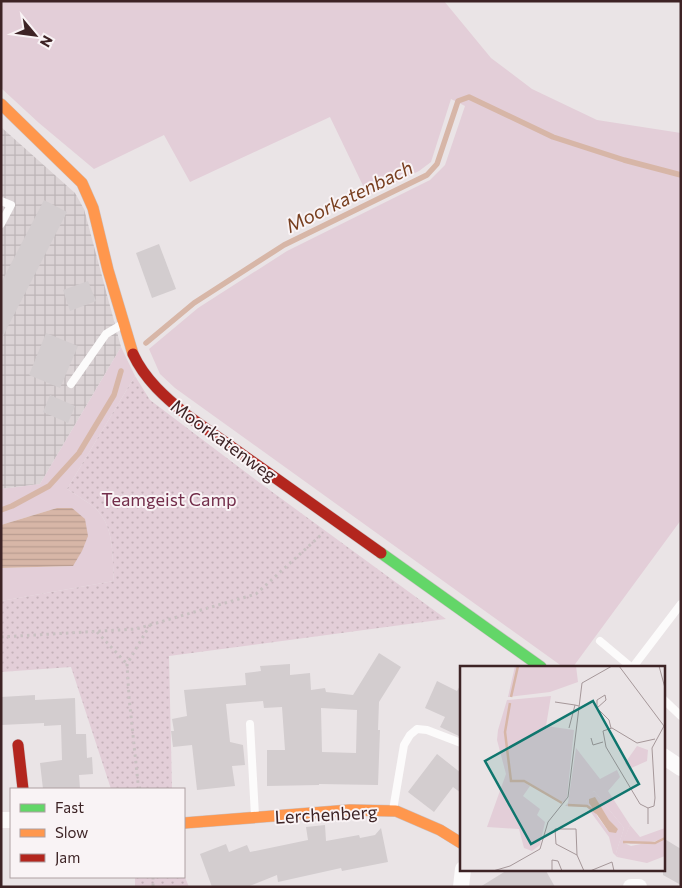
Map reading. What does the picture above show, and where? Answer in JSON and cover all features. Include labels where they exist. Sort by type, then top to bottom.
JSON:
[{"type":"street","name":"Moorkatenweg","points":[[1,104],[82,183],[93,208],[108,270],[134,356],[147,378],[165,397],[188,416],[540,666]]},
{"type":"street","points":[[18,745],[23,788]]},
{"type":"street","points":[[664,757],[681,768]]},
{"type":"street","name":"Lerchenberg","points":[[185,824],[350,810],[396,811],[440,830],[460,843]]},
{"type":"street","points":[[461,887],[463,870]]},
{"type":"street","points":[[631,887],[639,887]]},
{"type":"lane","points":[[1,201],[11,206],[1,224]]},
{"type":"lane","points":[[71,384],[106,334],[123,324]]},
{"type":"lane","points":[[633,666],[681,604]]},
{"type":"lane","points":[[600,641],[631,666]]},
{"type":"lane","points":[[664,700],[681,716]]},
{"type":"lane","points":[[250,724],[255,818]]},
{"type":"lane","points":[[393,811],[404,745],[410,735],[417,730],[427,730],[460,743]]},
{"type":"path","points":[[1,637],[136,629],[256,594],[337,521]]},
{"type":"path","points":[[140,788],[127,664],[151,625]]},
{"type":"path","points":[[96,631],[127,664]]},
{"type":"shaded area","points":[[1,127],[75,193],[84,209],[121,347],[40,484],[1,489]]},
{"type":"shaded area","points":[[57,508],[72,508],[85,519],[88,536],[73,566],[1,568],[1,525]]},
{"type":"green space","points":[[1,1],[444,1],[491,58],[532,89],[597,120],[681,133],[681,520],[574,666],[562,666],[175,388],[160,374],[149,349],[198,308],[287,251],[430,180],[445,165],[465,106],[451,99],[431,162],[419,171],[368,196],[330,117],[190,182],[164,135],[94,169],[1,88]]},
{"type":"green space","points":[[121,347],[135,376],[67,489],[94,507],[103,518],[112,544],[114,581],[1,601],[1,568],[72,566],[57,508],[1,525],[1,489],[40,484]]},
{"type":"green space","name":"Teamgeist Camp","points":[[135,376],[150,400],[446,619],[169,656],[172,788],[111,788],[71,667],[1,672],[1,601],[114,581],[112,544],[103,518],[94,507],[67,489]]},
{"type":"green space","points":[[185,877],[189,887],[135,887],[135,878]]},
{"type":"building","points":[[44,200],[67,212],[1,340],[1,283]]},
{"type":"building","points":[[159,244],[176,289],[152,298],[136,253]]},
{"type":"building","points":[[88,281],[96,301],[70,311],[63,290]]},
{"type":"building","points":[[46,333],[78,346],[60,388],[29,375]]},
{"type":"building","points":[[50,395],[75,406],[68,423],[43,412]]},
{"type":"building","points":[[379,653],[401,667],[379,702],[378,785],[319,784],[267,786],[267,750],[285,750],[282,707],[264,708],[263,701],[226,704],[230,742],[243,745],[245,765],[232,766],[235,786],[197,790],[192,745],[173,747],[171,731],[174,731],[172,719],[187,716],[184,690],[246,685],[245,673],[261,671],[260,666],[290,664],[290,675],[310,673],[311,690],[325,688],[326,692],[353,695]],"holes":[[[321,708],[357,710],[356,753],[322,752]]]},
{"type":"building","points":[[437,681],[457,691],[460,686],[460,737],[440,727],[445,717],[425,708]]},
{"type":"building","points":[[35,695],[35,700],[75,698],[76,734],[86,734],[87,758],[92,757],[93,774],[79,775],[80,788],[43,788],[40,763],[62,760],[61,725],[44,726],[44,723],[1,725],[1,697]]},
{"type":"building","points":[[437,754],[460,772],[460,792],[453,787],[434,812],[408,792]]},
{"type":"building","points":[[325,825],[326,841],[359,835],[360,838],[375,835],[381,828],[388,862],[342,871],[341,868],[278,882],[277,875],[247,887],[212,887],[200,854],[226,844],[229,852],[247,845],[250,852],[308,840],[306,827]]},
{"type":"building","points":[[664,839],[681,849],[681,885],[663,875]]},
{"type":"building","points":[[507,870],[546,870],[555,887],[480,887]]},
{"type":"waterway","name":"Moorkatenbach","points":[[146,343],[194,303],[284,245],[427,175],[437,164],[458,101],[469,97],[553,137],[624,160],[681,175]]},
{"type":"waterway","name":"Moorkatenbach","points":[[1,510],[49,486],[79,453],[114,395],[121,371]]},
{"type":"traffic: fast","points":[[381,553],[540,666]]},
{"type":"traffic: slow","points":[[1,104],[82,183],[93,208],[108,270],[133,354]]},
{"type":"traffic: slow","points":[[185,823],[350,810],[396,811],[440,830],[460,842]]},
{"type":"traffic: jam","points":[[133,354],[150,380],[188,416],[381,553]]},
{"type":"traffic: jam","points":[[18,745],[23,788]]}]
